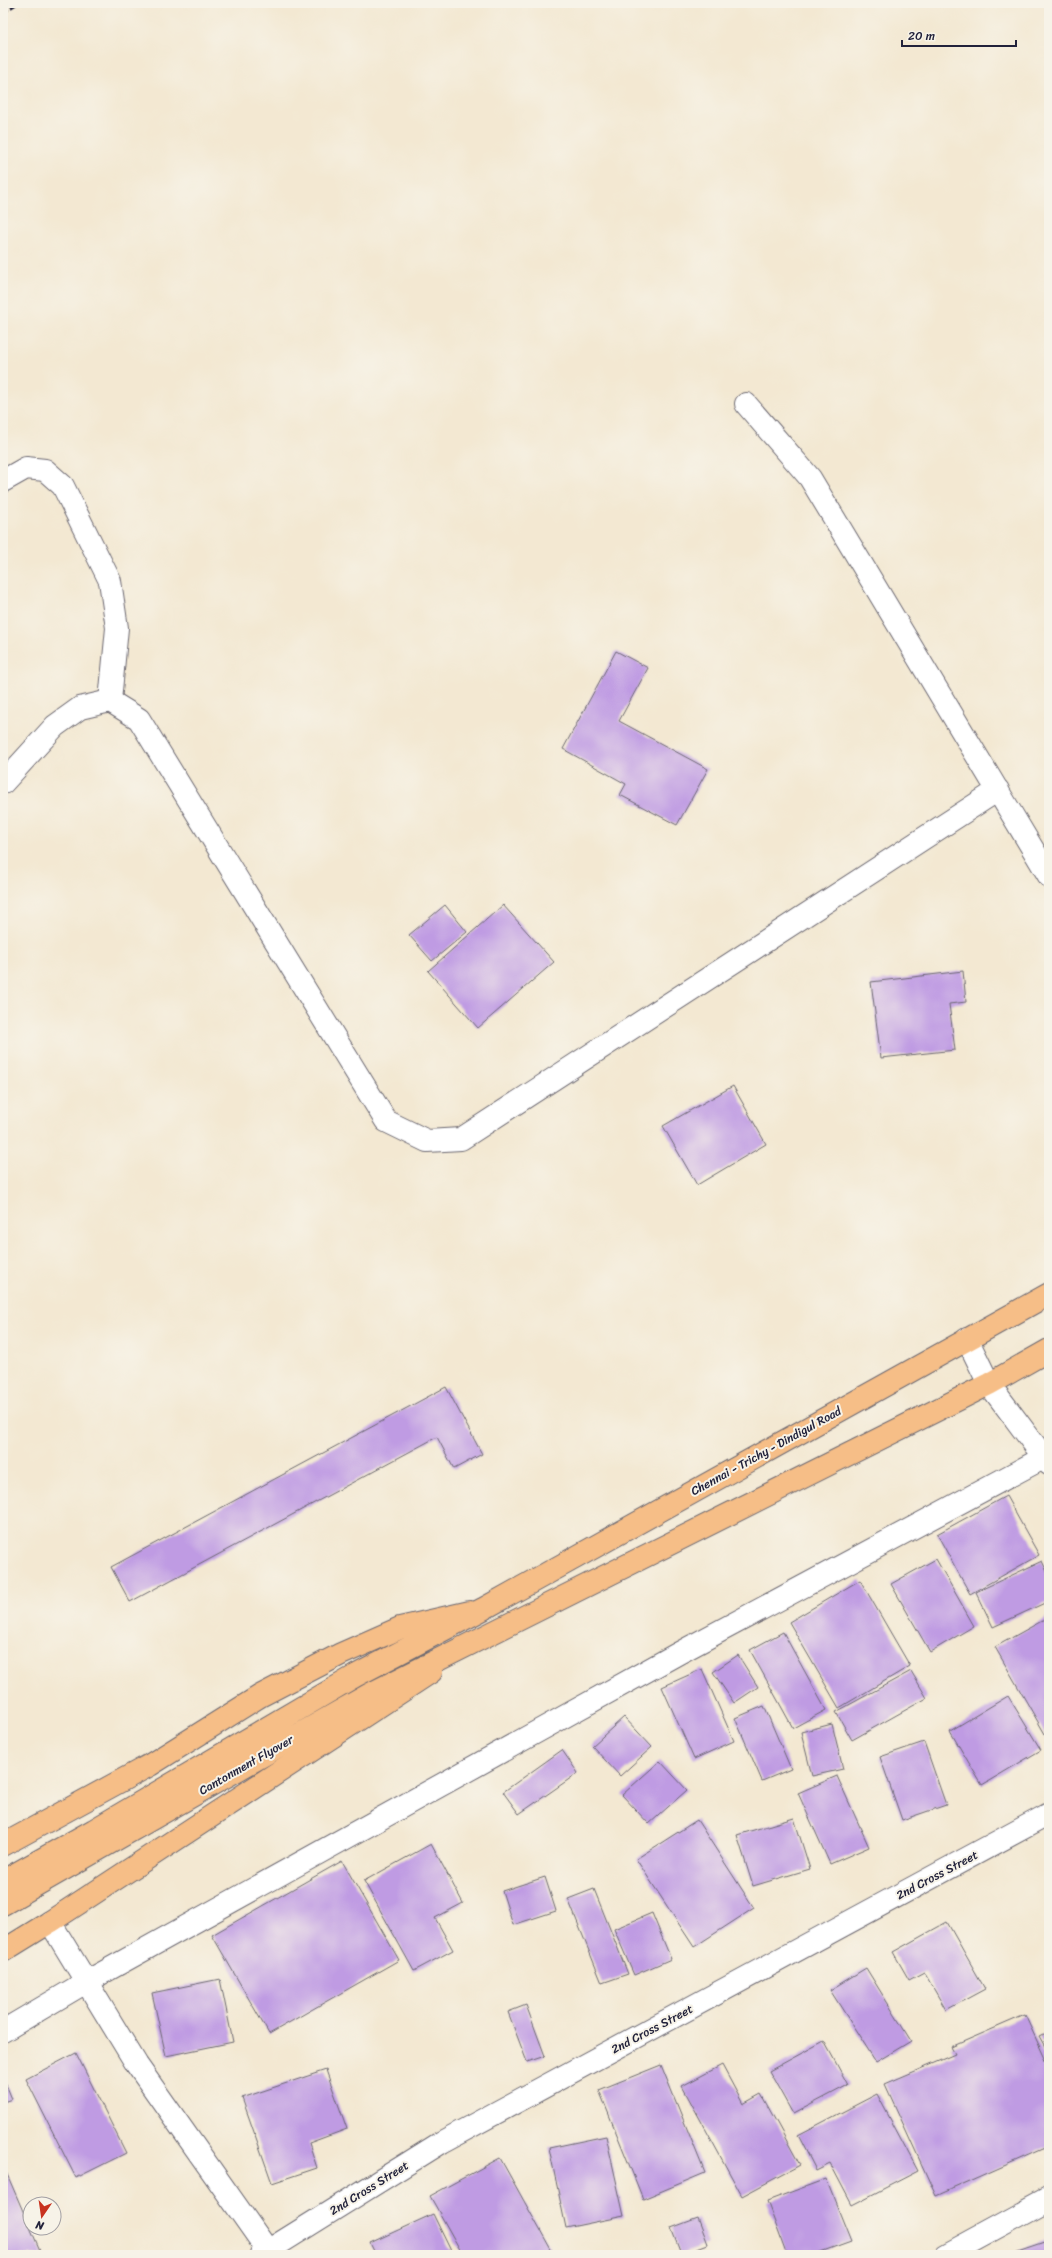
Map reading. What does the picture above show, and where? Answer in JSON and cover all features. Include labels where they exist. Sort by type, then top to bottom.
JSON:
[{"type":"main road","name":"Chennai - Trichy - Dindigul Road","points":[[483,1609],[1049,1294]]},
{"type":"main road","points":[[3,1951],[50,1922],[492,1632],[989,1384],[1049,1350]]},
{"type":"main road","points":[[3,1845],[150,1764],[260,1696],[342,1654],[400,1628],[483,1609]]},
{"type":"main road","name":"Cantonment Flyover","points":[[3,1880],[100,1826],[355,1676],[483,1609]]},
{"type":"main road","name":"Cantonment Flyover","points":[[3,1904],[370,1694],[492,1632]]},
{"type":"street","points":[[746,404],[810,478],[998,790],[1047,867]]},
{"type":"street","points":[[3,481],[26,468],[45,470],[63,486],[107,574],[110,581],[117,628],[110,701]]},
{"type":"street","points":[[3,783],[55,726],[80,708],[110,701],[139,719],[386,1121],[427,1141],[460,1138],[998,790]]},
{"type":"street","points":[[3,2031],[86,1982],[672,1656],[1047,1460],[989,1384],[966,1339]]},
{"type":"street","name":"2nd Cross Street","points":[[266,2254],[442,2142],[1049,1814]]},
{"type":"street","points":[[50,1922],[137,2065],[266,2254]]},
{"type":"street","points":[[946,2255],[1049,2199]]},
{"type":"building","points":[[616,651],[648,668],[619,721],[708,769],[677,825],[620,795],[626,784],[563,749]]},
{"type":"building","points":[[445,905],[467,932],[432,961],[409,935]]},
{"type":"building","points":[[503,905],[554,962],[478,1028],[428,971]]},
{"type":"building","points":[[963,971],[966,1002],[949,1004],[955,1050],[881,1058],[871,982]]},
{"type":"building","points":[[733,1086],[766,1144],[697,1185],[663,1126]]},
{"type":"building","points":[[446,1387],[482,1454],[454,1469],[437,1437],[130,1602],[111,1567]]},
{"type":"building","points":[[1006,1496],[1039,1555],[970,1594],[937,1534]]},
{"type":"building","points":[[936,1559],[974,1626],[930,1652],[891,1584]]},
{"type":"building","points":[[1042,1561],[1049,1576],[1049,1601],[993,1627],[976,1592]]},
{"type":"building","points":[[860,1580],[910,1666],[839,1708],[789,1622]]},
{"type":"building","points":[[1049,1617],[1049,1741],[995,1647]]},
{"type":"building","points":[[783,1632],[826,1710],[793,1728],[750,1650]]},
{"type":"building","points":[[738,1655],[758,1687],[734,1703],[713,1672]]},
{"type":"building","points":[[702,1669],[734,1741],[694,1759],[662,1687]]},
{"type":"building","points":[[911,1671],[927,1698],[852,1740],[836,1712]]},
{"type":"building","points":[[1008,1696],[1041,1750],[982,1785],[950,1731]]},
{"type":"building","points":[[764,1706],[791,1769],[762,1781],[735,1718]]},
{"type":"building","points":[[624,1717],[652,1747],[620,1776],[592,1746]]},
{"type":"building","points":[[832,1724],[843,1769],[812,1776],[801,1732]]},
{"type":"building","points":[[924,1742],[946,1805],[902,1820],[880,1757]]},
{"type":"building","points":[[562,1750],[578,1773],[519,1814],[503,1792]]},
{"type":"building","points":[[660,1761],[687,1790],[649,1824],[622,1795]]},
{"type":"building","points":[[837,1776],[869,1847],[830,1864],[798,1793]]},
{"type":"building","points":[[794,1818],[810,1869],[753,1886],[737,1835]]},
{"type":"building","points":[[697,1820],[754,1908],[694,1947],[636,1859]]},
{"type":"building","points":[[431,1844],[463,1903],[435,1918],[453,1950],[414,1971],[364,1881]]},
{"type":"building","points":[[342,1861],[399,1960],[269,2034],[212,1935]]},
{"type":"building","points":[[545,1877],[556,1911],[513,1925],[502,1891]]},
{"type":"building","points":[[594,1889],[628,1974],[602,1983],[568,1899]]},
{"type":"building","points":[[652,1913],[671,1959],[634,1975],[614,1929]]},
{"type":"building","points":[[947,1922],[985,1989],[946,2010],[924,1972],[909,1980],[893,1952]]},
{"type":"building","points":[[866,1968],[911,2041],[876,2062],[830,1990]]},
{"type":"building","points":[[220,1979],[233,2042],[166,2056],[152,1993]]},
{"type":"building","points":[[526,2005],[545,2056],[527,2062],[508,2012]]},
{"type":"building","points":[[1025,2015],[1049,2067],[1049,2146],[936,2196],[885,2084],[955,2054],[951,2047]]},
{"type":"building","points":[[1049,2031],[1049,2054],[1039,2036]]},
{"type":"building","points":[[824,2041],[848,2085],[793,2114],[769,2071]]},
{"type":"building","points":[[76,2053],[126,2153],[76,2178],[26,2079]]},
{"type":"building","points":[[661,2065],[705,2173],[643,2199],[599,2090]]},
{"type":"building","points":[[722,2065],[743,2104],[761,2094],[800,2165],[742,2196],[682,2086]]},
{"type":"building","points":[[326,2070],[347,2129],[309,2143],[317,2168],[272,2183],[242,2098]]},
{"type":"building","points":[[3,2077],[12,2099],[3,2102]]},
{"type":"building","points":[[877,2094],[918,2171],[852,2205],[830,2163],[816,2170],[798,2135]]},
{"type":"building","points":[[606,2136],[624,2216],[566,2228],[549,2148]]},
{"type":"building","points":[[500,2158],[554,2255],[463,2255],[430,2196]]},
{"type":"building","points":[[3,2165],[22,2209],[22,2236],[34,2236],[42,2255],[3,2255]]},
{"type":"building","points":[[826,2179],[851,2241],[812,2255],[787,2255],[767,2201]]},
{"type":"building","points":[[433,2214],[453,2255],[376,2255],[370,2243]]},
{"type":"building","points":[[698,2218],[708,2244],[681,2254],[671,2228]]},
{"type":"building","points":[[1047,2241],[1049,2255],[1006,2255]]},
{"type":"railway","points":[[3,12],[18,3]]}]
